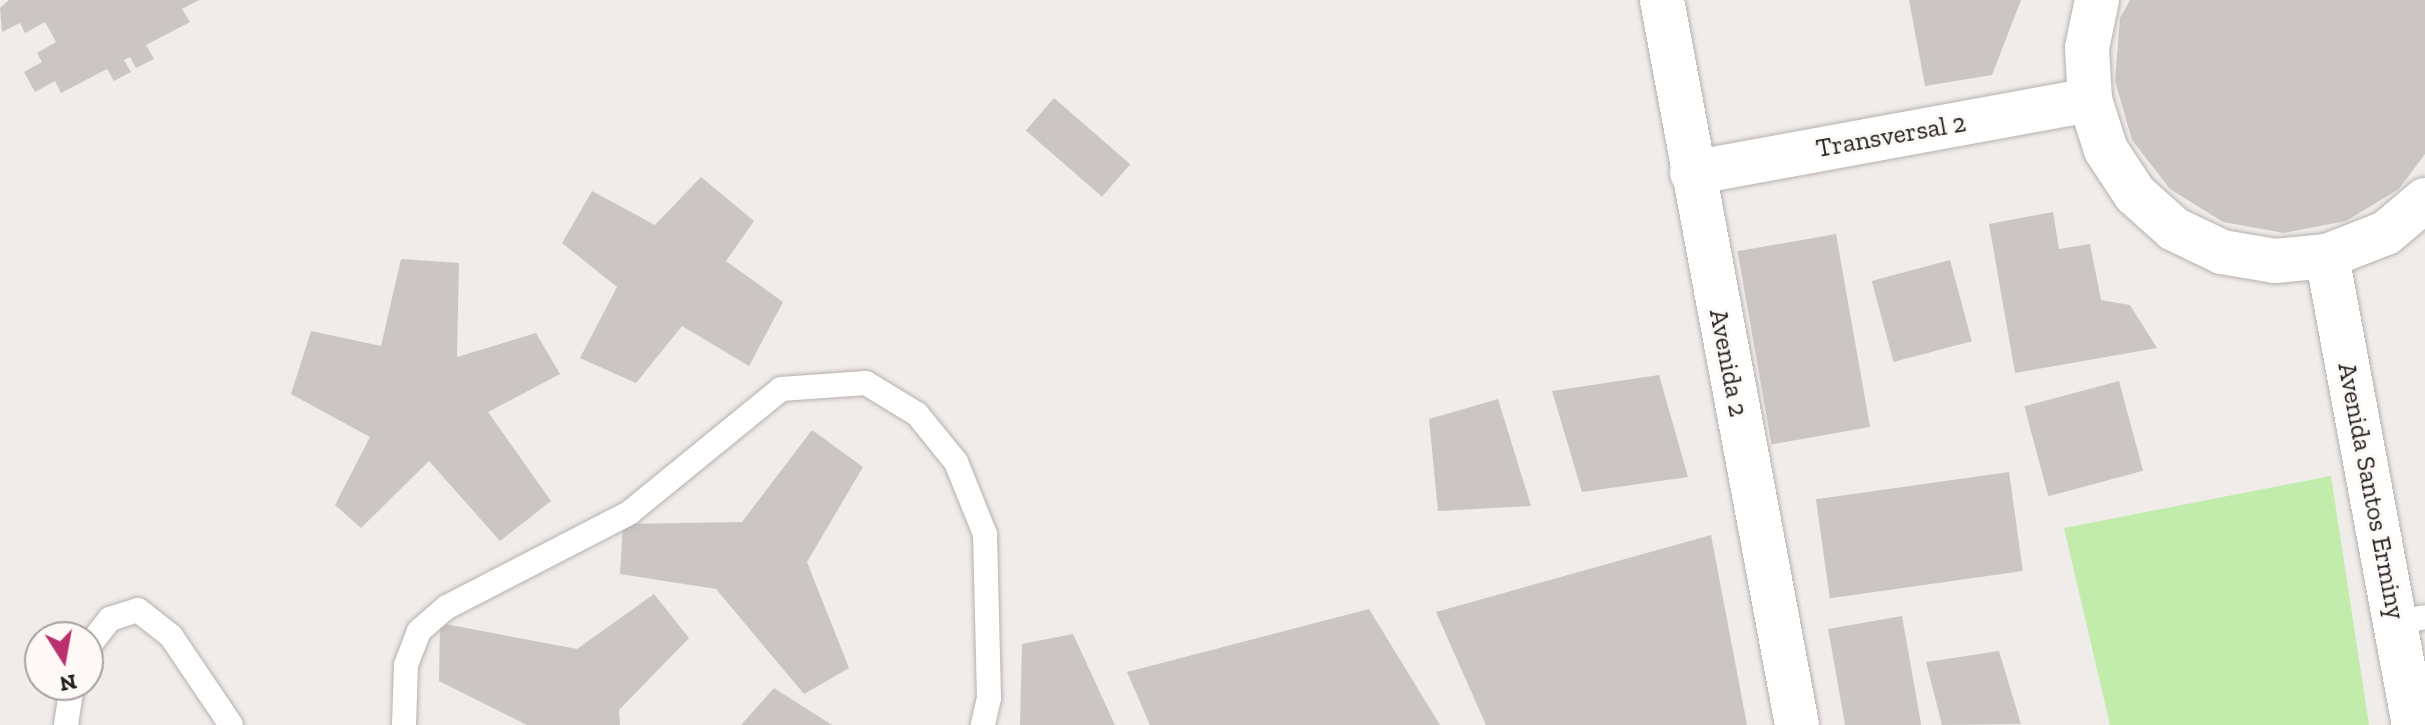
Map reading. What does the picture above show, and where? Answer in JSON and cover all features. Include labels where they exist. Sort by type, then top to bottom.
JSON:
[{"type":"street","name":"Avenida 2","points":[[1662,0],[1797,725]]},
{"type":"street","points":[[2097,0],[2087,48],[2090,100],[2106,150],[2135,194],[2174,229],[2222,252],[2275,261],[2327,256],[2386,233],[2425,200]]},
{"type":"street","name":"Transversal 2","points":[[1692,173],[2090,100]]},
{"type":"street","name":"Avenida Santos Erminy","points":[[2327,256],[2410,619],[2414,725]]},
{"type":"lane","points":[[404,725],[406,665],[419,631],[447,607],[629,513],[781,389],[866,383],[917,414],[956,462],[985,534],[989,698],[983,725]]},
{"type":"lane","points":[[104,627],[110,619],[138,610],[171,636],[231,725]]},
{"type":"lane","points":[[66,725],[70,701]]},
{"type":"green space","points":[[2331,476],[2369,725],[2110,725],[2064,528]]},
{"type":"building","points":[[9,0],[199,0],[182,9],[190,22],[146,45],[154,59],[136,68],[130,57],[124,60],[131,72],[114,81],[107,69],[61,93],[55,81],[35,92],[24,72],[42,62],[37,53],[56,42],[45,22],[25,33],[20,23],[2,32],[0,8]]},
{"type":"building","points":[[1909,0],[2021,0],[1992,75],[1925,86]]},
{"type":"building","points":[[2130,0],[2425,0],[2425,154],[2399,189],[2346,221],[2284,233],[2223,222],[2170,189],[2132,140],[2115,81],[2120,18]]},
{"type":"building","points":[[1054,98],[1130,164],[1102,197],[1026,130]]},
{"type":"building","points":[[701,177],[754,221],[726,261],[783,302],[749,366],[682,326],[636,383],[580,358],[617,287],[562,243],[592,191],[655,225]]},
{"type":"building","points":[[2053,212],[2059,249],[2090,244],[2101,300],[2130,305],[2157,348],[2015,373],[1989,224]]},
{"type":"building","points":[[1836,234],[1870,427],[1772,444],[1738,251]]},
{"type":"building","points":[[401,259],[459,263],[457,357],[536,333],[560,374],[488,412],[551,501],[500,541],[429,461],[361,528],[335,505],[370,437],[291,394],[311,331],[381,346]]},
{"type":"building","points":[[1950,260],[1972,341],[1894,362],[1872,281]]},
{"type":"building","points":[[1659,375],[1688,477],[1582,492],[1552,391]]},
{"type":"building","points":[[2119,381],[2143,471],[2048,496],[2024,406]]},
{"type":"building","points":[[1498,399],[1531,506],[1438,511],[1429,419]]},
{"type":"building","points":[[812,430],[863,467],[807,562],[849,668],[804,694],[716,589],[620,574],[623,524],[742,522]]},
{"type":"building","points":[[2009,472],[2023,571],[1830,598],[1816,499]]},
{"type":"building","points":[[1711,535],[1747,725],[1486,725],[1436,612]]},
{"type":"building","points":[[654,594],[689,638],[619,710],[620,725],[527,725],[439,681],[440,623],[577,649]]},
{"type":"building","points":[[1369,609],[1440,725],[1150,725],[1127,672]]},
{"type":"building","points":[[1902,616],[1921,725],[1845,725],[1828,629]]},
{"type":"building","points":[[1073,634],[1115,725],[1020,725],[1022,644]]},
{"type":"building","points":[[1999,651],[2021,724],[1942,725],[1926,662]]},
{"type":"building","points":[[774,688],[832,725],[741,725]]}]
